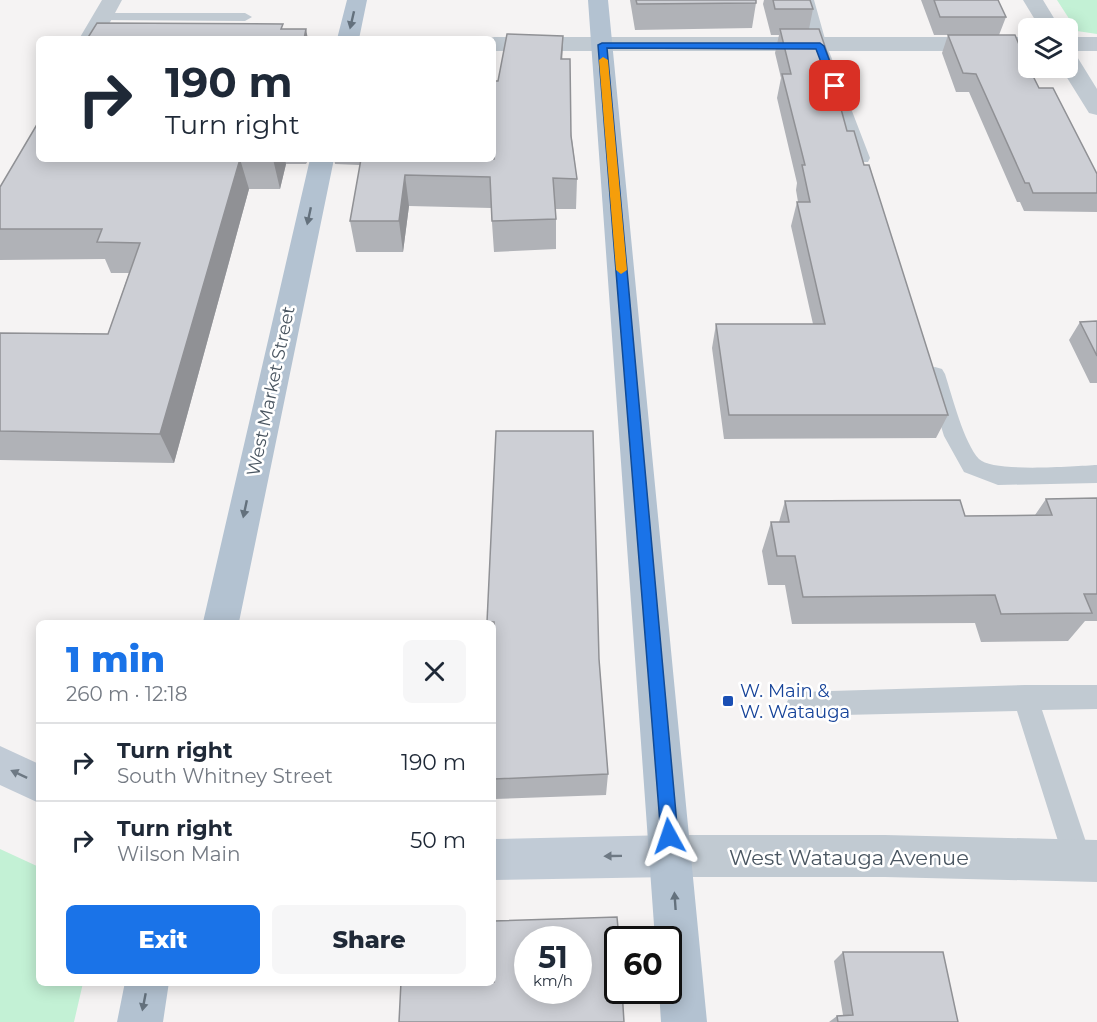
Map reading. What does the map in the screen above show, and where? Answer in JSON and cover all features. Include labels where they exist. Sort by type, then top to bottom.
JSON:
[{"type":"main road","points":[[349,36],[357,0]]},
{"type":"main road","points":[[598,0],[684,1022]]},
{"type":"main road","name":"West Market Street","points":[[221,620],[320,162]]},
{"type":"main road","points":[[0,765],[36,782]]},
{"type":"main road","name":"West Watauga Avenue","points":[[496,860],[671,856]]},
{"type":"main road","points":[[140,1022],[146,986]]},
{"type":"street","points":[[1033,0],[1044,18]]},
{"type":"street","points":[[92,36],[108,8]]},
{"type":"street","points":[[496,44],[820,46],[1018,44]]},
{"type":"street","points":[[1078,44],[1097,44]]},
{"type":"street","points":[[1078,77],[1097,108]]},
{"type":"street","name":"West Watauga Avenue","points":[[671,856],[1088,860]]},
{"type":"lane","points":[[807,0],[820,46],[868,175]]},
{"type":"lane","points":[[108,8],[245,17]]},
{"type":"lane","points":[[928,356],[955,436],[972,466],[998,476],[1097,474]]},
{"type":"lane","points":[[799,704],[1097,697]]},
{"type":"lane","points":[[1025,698],[1088,860]]},
{"type":"green space","points":[[1057,0],[1097,0],[1097,34],[1078,31],[1078,18],[1069,18]]},
{"type":"green space","points":[[0,849],[36,866],[36,986],[82,986],[74,1022],[0,1022]]},
{"type":"building","points":[[636,0],[756,0],[756,3],[637,4]]},
{"type":"building","points":[[773,0],[810,0],[813,9],[775,9]]},
{"type":"building","points":[[934,0],[998,0],[1006,17],[940,17]]},
{"type":"building","points":[[97,23],[283,24],[281,29],[306,29],[305,36],[89,36]]},
{"type":"building","points":[[780,29],[819,29],[830,61],[828,61],[847,131],[854,131],[864,165],[869,165],[948,415],[729,415],[716,324],[825,324],[797,202],[810,202],[802,165],[805,165],[782,74],[791,74]]},
{"type":"building","points":[[507,34],[563,36],[561,59],[570,59],[571,136],[577,179],[553,178],[556,219],[492,221],[490,177],[405,175],[399,221],[350,221],[360,162],[496,162],[496,81],[498,81]]},
{"type":"building","points":[[948,35],[1015,35],[1018,42],[1018,78],[1034,78],[1039,88],[1053,88],[1097,174],[1097,193],[1033,193],[1029,183],[1025,183],[976,74],[963,73]]},
{"type":"building","points":[[36,126],[36,162],[239,162],[160,434],[0,431],[0,333],[108,334],[140,243],[97,242],[102,229],[0,229],[0,187]]},
{"type":"building","points":[[1097,321],[1097,356],[1080,322]]},
{"type":"building","points":[[496,431],[593,431],[599,659],[608,774],[496,779],[496,620],[487,620]]},
{"type":"building","points":[[1097,498],[1097,594],[1084,594],[1092,613],[1001,614],[995,595],[803,597],[795,556],[777,556],[771,522],[789,522],[785,501],[960,500],[965,516],[1052,515],[1046,499]]},
{"type":"building","points":[[617,917],[618,926],[604,926],[604,1004],[623,1004],[624,1022],[399,1022],[401,986],[496,986],[496,921]]},
{"type":"building","points":[[843,952],[943,952],[958,1022],[838,1022],[837,1016],[853,1015]]},
{"type":"slow traffic","points":[[603,60],[621,270]]},
{"type":"place","name":"W. Main & W. Watauga","points":[[728,701]]},
{"type":"route","points":[[669,836],[602,45],[820,46],[835,86]]}]
